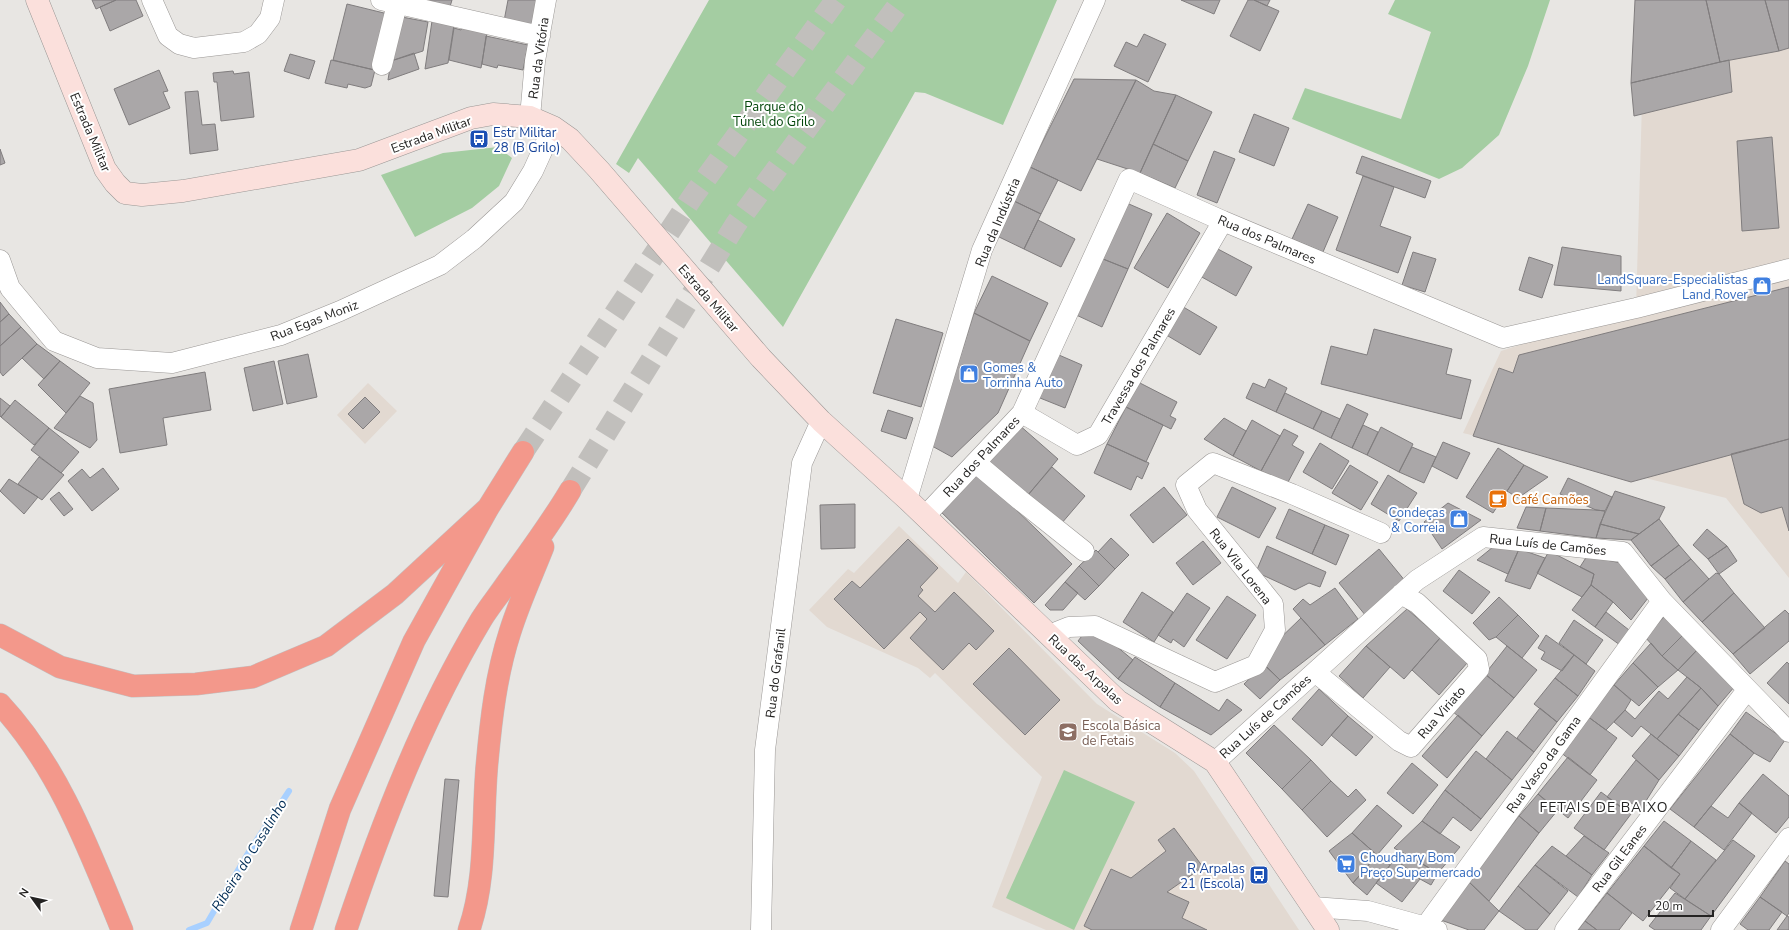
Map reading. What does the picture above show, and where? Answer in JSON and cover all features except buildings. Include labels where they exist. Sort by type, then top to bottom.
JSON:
[{"type":"highway","points":[[301,930],[340,809],[414,641],[488,508],[523,452]]},
{"type":"highway","points":[[346,930],[370,859],[404,773],[442,692],[481,620],[557,513],[570,491]]},
{"type":"highway","points":[[0,635],[60,667],[133,686],[196,684],[252,677],[326,646],[395,594],[488,508]]},
{"type":"highway","points":[[469,930],[474,913],[481,864],[487,766],[498,685],[510,634],[557,513]]},
{"type":"highway","points":[[2,706],[38,753],[68,803],[122,930]]},
{"type":"street","name":"Estrada Militar","points":[[36,0],[105,169],[115,184],[125,192],[142,196],[184,191],[359,160],[471,118],[493,114],[530,117],[553,126],[570,139],[599,170],[762,358],[821,422]]},
{"type":"street","points":[[152,0],[168,36],[179,44],[194,48],[244,42],[258,34],[270,18],[274,0]]},
{"type":"street","name":"Rua da Vitória","points":[[530,117],[535,61],[546,0]]},
{"type":"street","name":"Rua da Indústria","points":[[907,499],[982,250],[1095,0]]},
{"type":"street","points":[[382,64],[389,2],[540,36]]},
{"type":"street","name":"Rua Egas Moniz","points":[[0,260],[10,288],[54,341],[97,358],[172,363],[281,335],[340,311],[440,265],[474,239],[514,202],[533,171],[553,126]]},
{"type":"street","name":"Rua dos Palmares","points":[[925,516],[1022,413],[1129,179],[1223,221],[1504,338],[1636,308],[1789,269]]},
{"type":"street","name":"Travessa dos Palmares","points":[[1022,413],[1077,445],[1098,435],[1223,221]]},
{"type":"street","name":"Rua das Arpalas","points":[[821,422],[907,499],[1118,701],[1215,762],[1328,930]]},
{"type":"street","name":"Rua do Grafanil","points":[[761,930],[765,750],[802,463],[821,422]]},
{"type":"street","points":[[976,463],[1084,552]]},
{"type":"street","name":"Rua Vila Lorena","points":[[1049,634],[1069,627],[1095,626],[1215,682],[1256,665],[1275,630],[1273,604],[1197,510],[1186,485],[1213,463],[1292,494],[1381,533]]},
{"type":"street","name":"Rua Luís de Camões","points":[[1215,762],[1417,580],[1483,537],[1623,552],[1662,601],[1789,732]]},
{"type":"street","name":"Rua Viriato","points":[[1315,672],[1399,741],[1411,747],[1479,669],[1477,658],[1417,603],[1401,594]]},
{"type":"street","name":"Rua Vasco da Gama","points":[[1431,928],[1662,601]]},
{"type":"street","name":"Rua Gil Eanes","points":[[1565,930],[1747,690]]},
{"type":"street","points":[[1721,930],[1789,838]]},
{"type":"street","points":[[1313,907],[1368,912],[1431,928]]},
{"type":"shaded area","points":[[1645,0],[1789,0],[1789,578],[1726,498],[1463,433],[1501,351],[1636,308]]},
{"type":"shaded area","points":[[368,383],[397,411],[365,444],[337,415]]},
{"type":"shaded area","name":"Escola Básica de Fetais","points":[[899,526],[958,583],[966,572],[1097,704],[1175,753],[1194,771],[1299,930],[1046,930],[992,907],[1042,777],[935,673],[930,678],[918,668],[827,627],[809,610],[848,569],[854,573]]},
{"type":"green space","name":"Parque do Túnel do Grilo","points":[[709,0],[1057,0],[1003,125],[925,93],[915,92],[783,327],[638,158],[629,173],[616,164]]},
{"type":"green space","points":[[1395,0],[1550,0],[1528,66],[1499,135],[1462,168],[1439,179],[1292,119],[1305,88],[1401,119],[1431,32],[1388,14]]},
{"type":"green space","points":[[498,147],[512,158],[499,186],[472,208],[415,237],[381,175],[443,153]]},
{"type":"green space","points":[[1064,770],[1135,802],[1074,930],[1006,898]]},
{"type":"waterway","name":"Ribeira do Casalinho","points":[[189,930],[207,923],[247,855],[289,791]]},
{"type":"tunnel","points":[[523,452],[693,196],[836,0]]},
{"type":"tunnel","points":[[570,491],[736,224],[902,0]]},
{"type":"place","name":"Estr Militar 28 (B Grilo)","points":[[479,139]]},
{"type":"place","name":"LandSquare-Especialistas Land Rover","points":[[1762,286]]},
{"type":"place","name":"Gomes & Torrinha Auto","points":[[969,374]]},
{"type":"place","name":"Café Camões","points":[[1498,499]]},
{"type":"place","name":"Condeças & Correia","points":[[1459,519]]},
{"type":"place","name":"Escola Básica de Fetais","points":[[1068,732]]},
{"type":"place","name":"Choudhary Bom Preço Supermercado","points":[[1346,864]]},
{"type":"place","name":"R Arpalas 21 (Escola)","points":[[1259,875]]},
{"type":"district","name":"FETAIS DE BAIXO","points":[[1604,807]]}]
